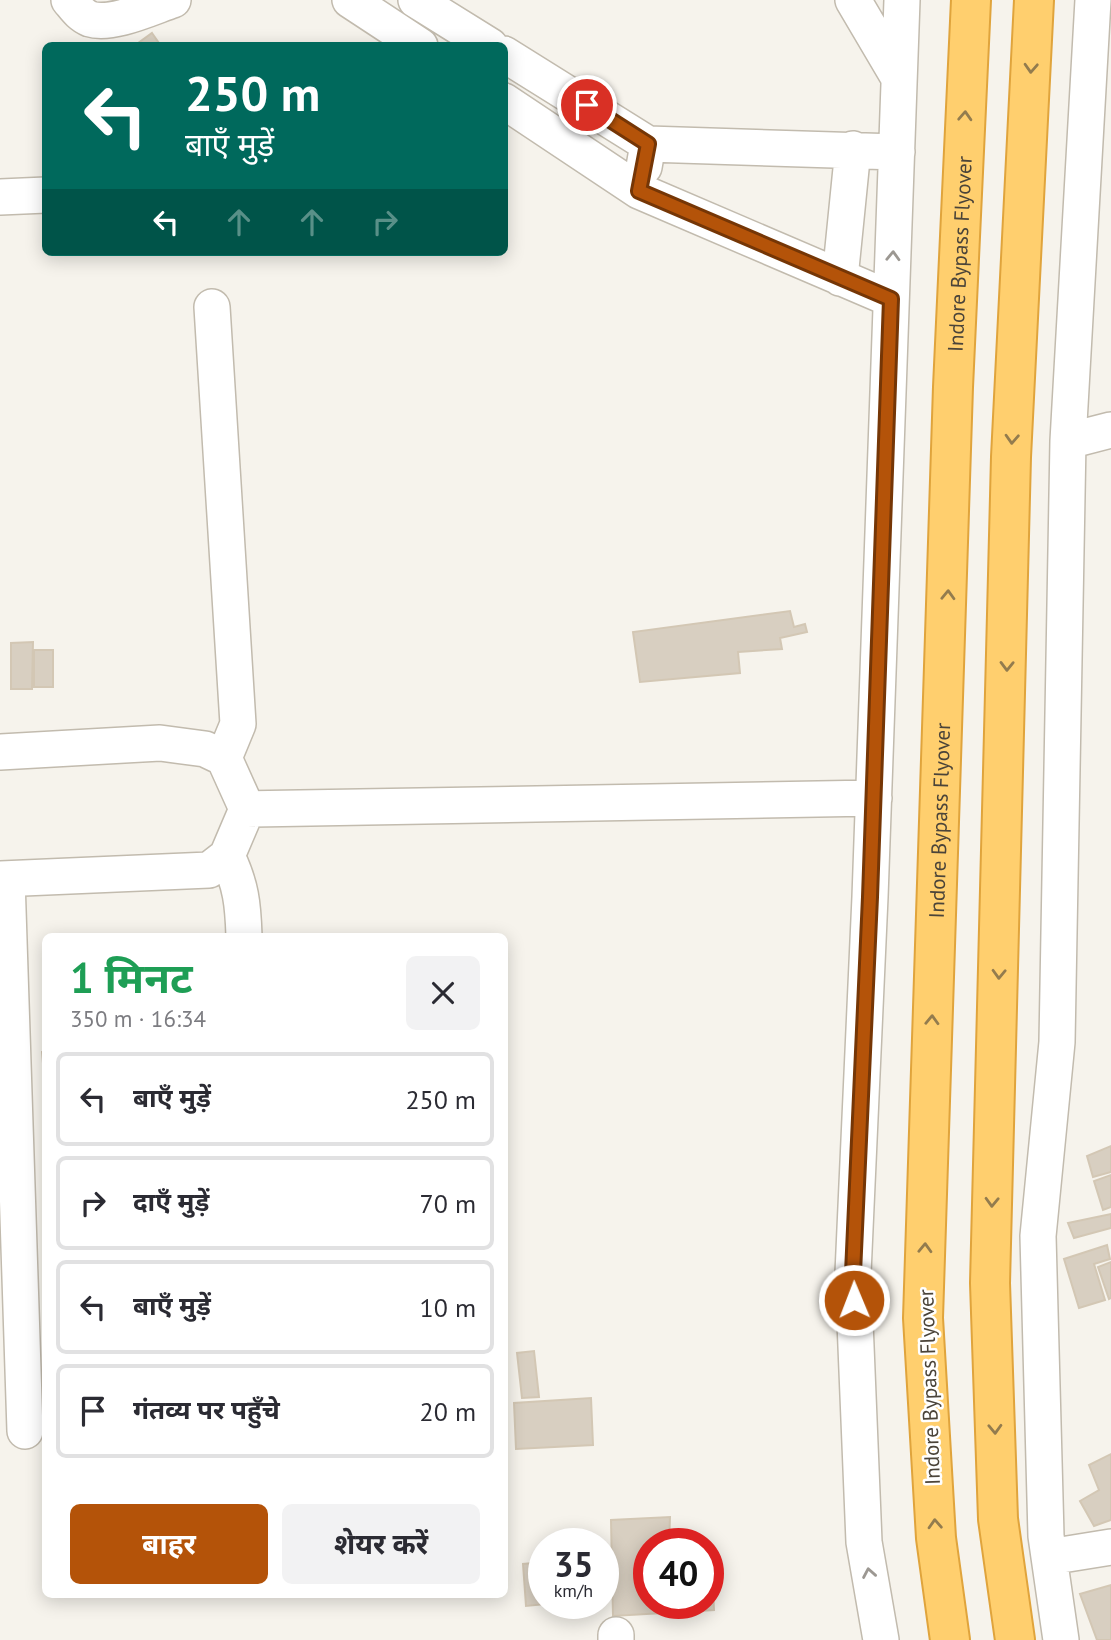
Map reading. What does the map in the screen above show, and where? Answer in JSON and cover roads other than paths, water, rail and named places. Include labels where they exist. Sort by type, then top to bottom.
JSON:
[{"type":"highway","name":"Indore Bypass Flyover","points":[[950,1640],[936,1538],[923,1318],[953,387],[971,0]]},
{"type":"highway","points":[[1015,1640],[998,1519],[990,1283],[1012,457],[1034,0]]},
{"type":"street","points":[[69,0],[80,13],[92,20],[117,19],[173,0]]},
{"type":"street","points":[[350,0],[414,42]]},
{"type":"street","points":[[416,0],[484,42]]},
{"type":"street","points":[[853,0],[899,78]]},
{"type":"street","points":[[881,1640],[864,1542],[853,1273],[874,798],[902,0]]},
{"type":"street","points":[[1061,1640],[1046,1536],[1038,1236],[1057,1042],[1068,441],[1094,0]]},
{"type":"street","points":[[508,56],[648,144],[897,152]]},
{"type":"street","points":[[508,104],[639,191],[891,299]]},
{"type":"street","points":[[639,191],[648,144]]},
{"type":"street","points":[[840,278],[853,149]]},
{"type":"street","points":[[0,197],[42,194]]},
{"type":"street","points":[[212,307],[238,724],[224,758]]},
{"type":"street","points":[[1068,441],[1111,430]]},
{"type":"street","points":[[0,752],[160,743],[205,749],[224,758],[247,809],[227,856],[209,870],[3,879],[25,1431]]},
{"type":"street","points":[[247,809],[874,798]]},
{"type":"street","points":[[227,856],[243,899],[244,933]]},
{"type":"street","points":[[1049,1557],[1111,1547]]}]
